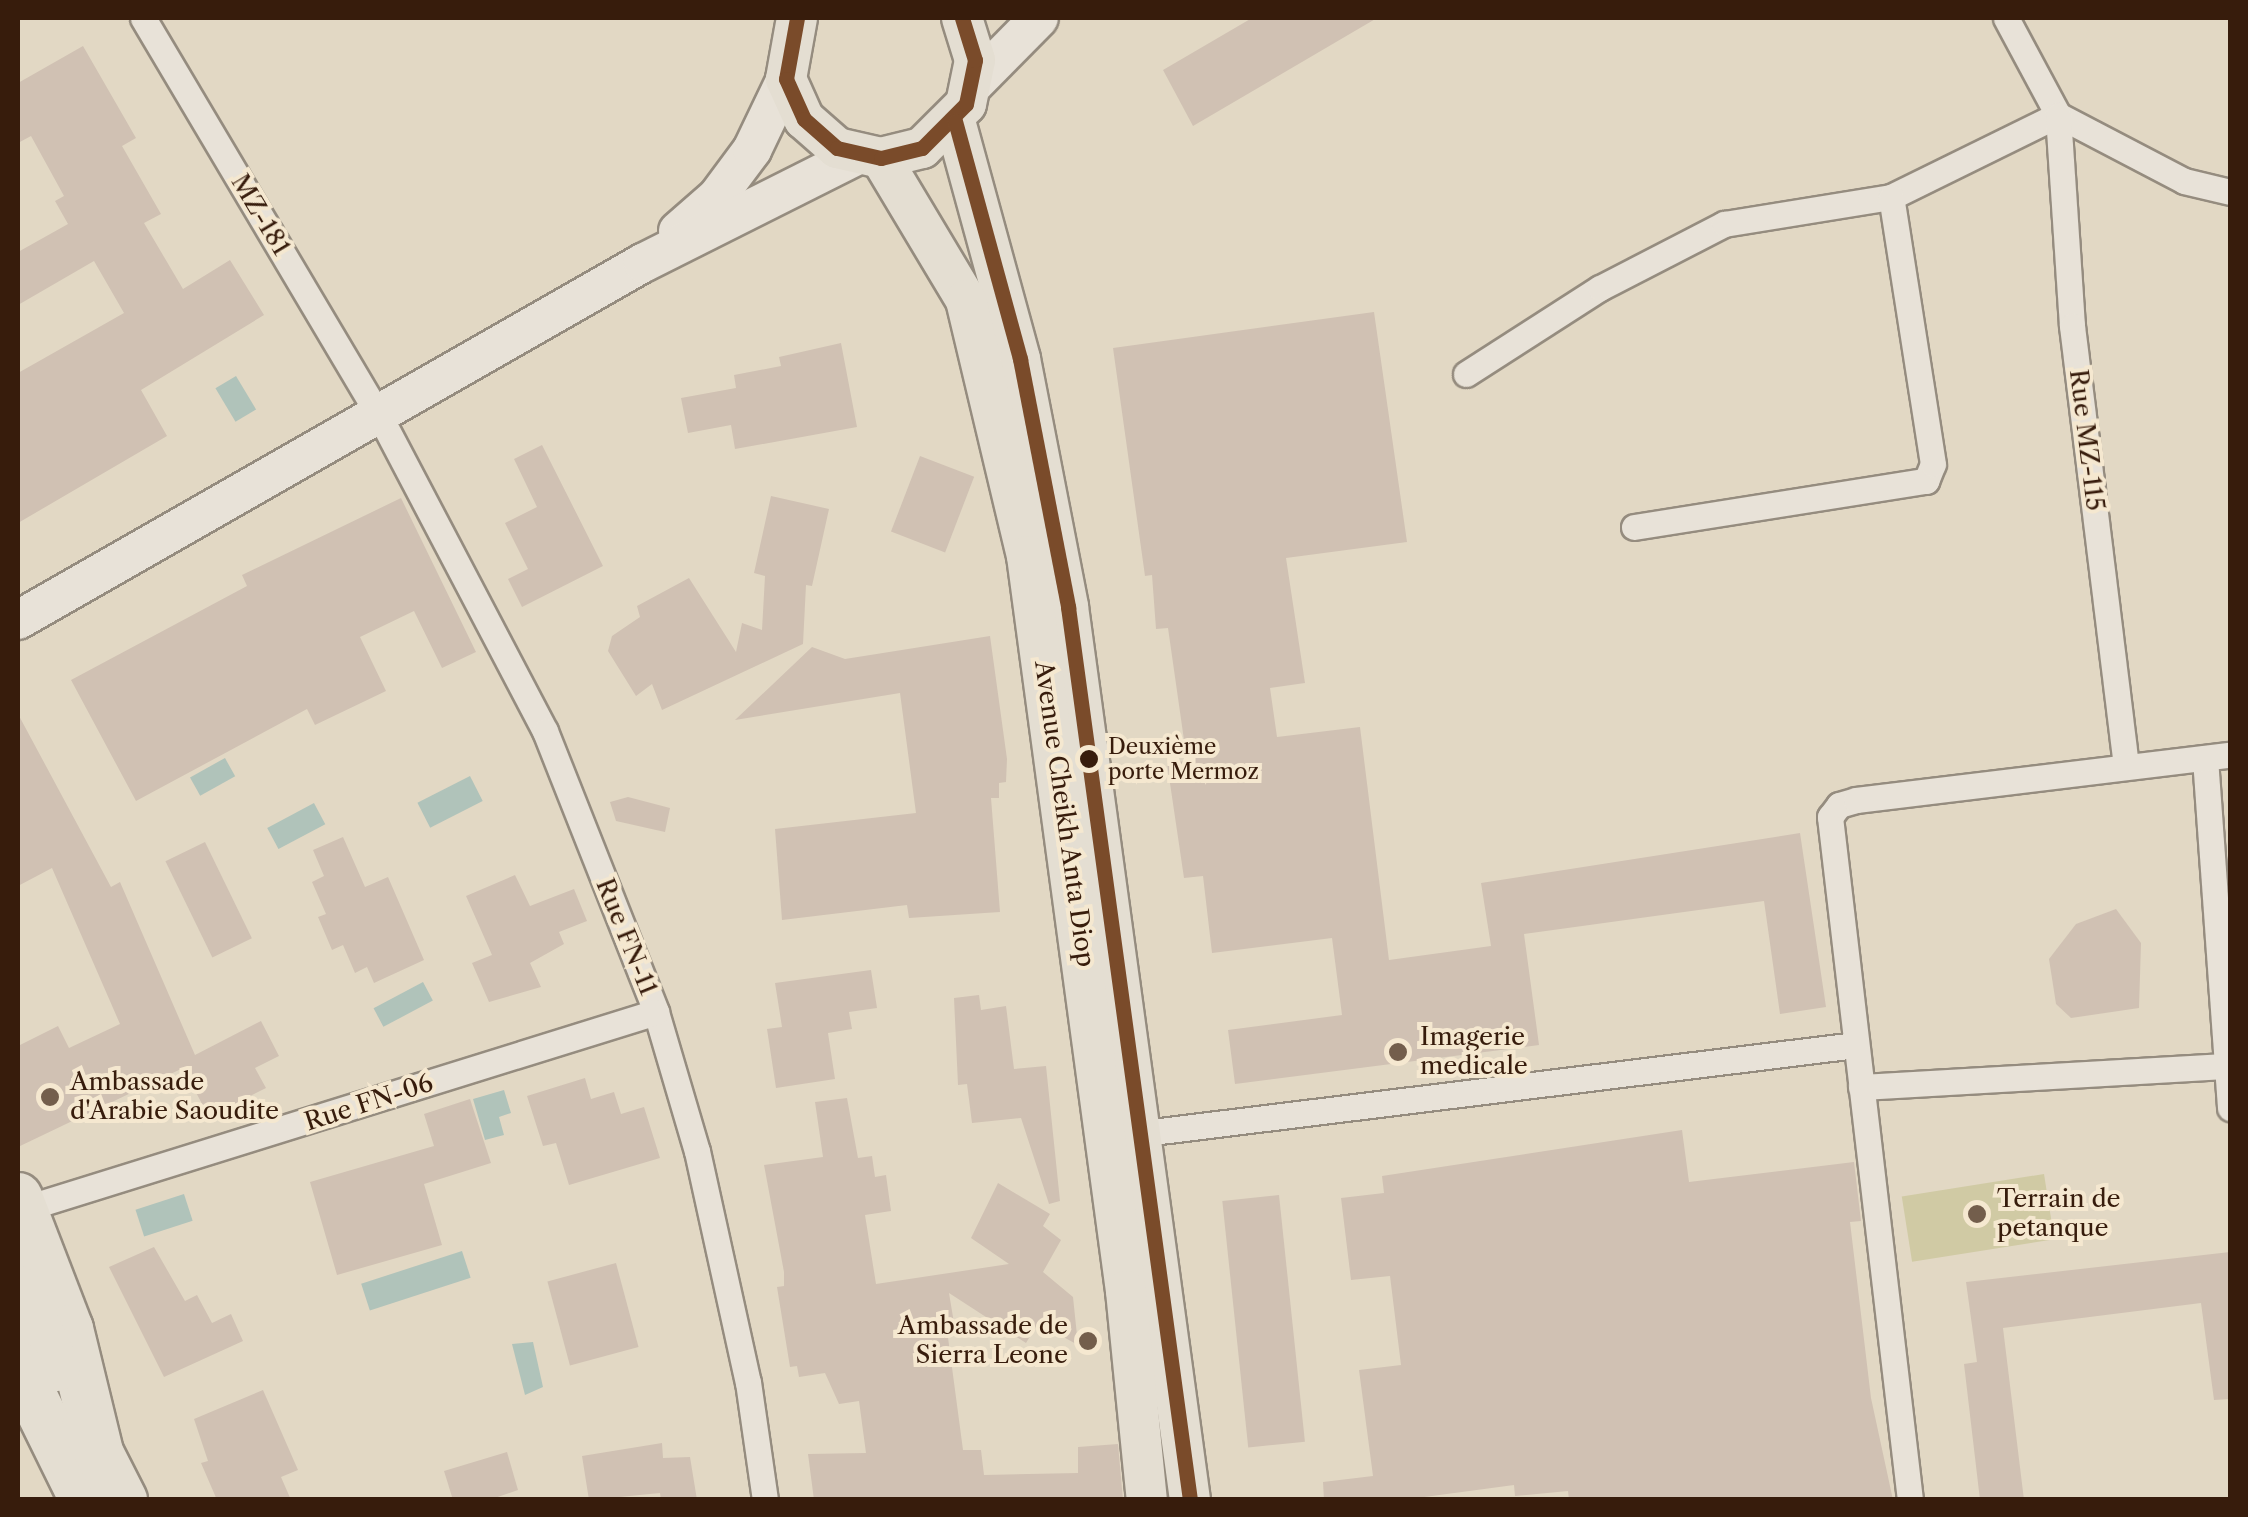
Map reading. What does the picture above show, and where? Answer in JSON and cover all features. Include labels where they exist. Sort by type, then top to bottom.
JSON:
[{"type":"highway","points":[[20,1203],[68,1329],[92,1478]]},
{"type":"highway","points":[[18,1290],[92,1478]]},
{"type":"highway","points":[[18,1366],[92,1478],[123,1500]]},
{"type":"highway","points":[[18,1415],[58,1500]]},
{"type":"main road","name":"Avenue Cheikh Anta Diop","points":[[962,18],[975,60],[964,104],[1052,514],[1144,1133],[1190,1500]]},
{"type":"main road","points":[[18,620],[643,263],[869,156],[922,148],[1039,18]]},
{"type":"main road","points":[[643,263],[717,197],[752,150],[786,79],[790,23]]},
{"type":"main road","points":[[786,79],[818,136],[869,156]]},
{"type":"main road","name":"Avenue Cheikh Anta Diop","points":[[869,156],[966,300],[1027,556],[1126,1291],[1147,1500]]},
{"type":"street","name":"MZ-181","points":[[142,18],[378,414]]},
{"type":"street","points":[[2006,18],[2058,115],[2184,181],[2230,192]]},
{"type":"street","points":[[1466,374],[1600,288],[1724,224],[1891,197],[2058,115]]},
{"type":"street","name":"Rue MZ-115","points":[[2058,115],[2072,326],[2126,764]]},
{"type":"street","points":[[1634,527],[1926,481],[1932,464],[1891,197]]},
{"type":"street","name":"Rue FN-11","points":[[378,414],[545,732],[656,1012],[710,1208],[748,1382],[765,1500]]},
{"type":"street","points":[[1910,1500],[1830,817],[1839,805],[2126,764],[2218,756],[2225,1066],[2230,1108]]},
{"type":"street","name":"Rue FN-06","points":[[20,1203],[656,1012]]},
{"type":"street","points":[[1144,1133],[1856,1045]]},
{"type":"street","points":[[1861,1087],[2225,1066]]},
{"type":"shaded area","points":[[236,376],[256,409],[236,422],[215,388]]},
{"type":"shaded area","points":[[225,758],[235,776],[200,796],[190,777]]},
{"type":"shaded area","points":[[470,776],[483,801],[430,828],[417,803]]},
{"type":"shaded area","points":[[314,803],[325,824],[278,849],[267,828]]},
{"type":"shaded area","points":[[423,982],[433,1001],[383,1027],[374,1008]]},
{"type":"shaded area","points":[[504,1090],[511,1113],[499,1117],[504,1135],[485,1140],[473,1099]]},
{"type":"shaded area","name":"Terrain de petanque","points":[[2044,1174],[2054,1239],[1912,1262],[1902,1197]]},
{"type":"shaded area","points":[[184,1194],[193,1221],[144,1236],[135,1210]]},
{"type":"shaded area","points":[[462,1251],[471,1278],[370,1310],[361,1284]]},
{"type":"shaded area","points":[[533,1342],[543,1387],[525,1395],[512,1344]]},
{"type":"building","points":[[1252,18],[1377,18],[1193,126],[1163,70]]},
{"type":"building","points":[[83,46],[136,138],[122,146],[161,214],[144,223],[183,289],[230,260],[264,315],[141,390],[167,436],[18,523],[18,373],[124,313],[94,261],[18,305],[18,252],[68,224],[55,201],[64,196],[31,136],[18,143],[18,83]]},
{"type":"building","points":[[1374,312],[1407,542],[1286,558],[1305,683],[1270,688],[1277,737],[1360,727],[1389,960],[1491,946],[1481,883],[1800,833],[1826,1007],[1780,1014],[1764,901],[1524,934],[1539,1045],[1235,1084],[1228,1030],[1342,1015],[1332,938],[1212,953],[1203,876],[1184,878],[1167,763],[1187,761],[1168,628],[1156,629],[1152,575],[1145,576],[1113,348]]},
{"type":"building","points":[[841,343],[857,427],[735,449],[731,425],[688,433],[681,398],[736,388],[734,375],[781,366],[779,357]]},
{"type":"building","points":[[542,445],[603,566],[522,607],[508,579],[528,569],[505,523],[537,507],[514,459]]},
{"type":"building","points":[[920,456],[974,477],[945,552],[891,532]]},
{"type":"building","points":[[771,496],[829,509],[812,586],[806,585],[803,644],[662,710],[652,684],[636,696],[608,651],[612,636],[640,617],[637,606],[689,578],[736,652],[742,623],[762,630],[765,576],[754,573]]},
{"type":"building","points":[[401,498],[476,652],[442,668],[414,611],[360,637],[386,691],[315,725],[307,709],[136,801],[71,680],[247,586],[242,575]]},
{"type":"building","points":[[990,636],[1007,759],[1006,782],[999,783],[999,798],[991,798],[1000,912],[909,918],[907,905],[782,920],[775,829],[916,813],[900,693],[735,720],[812,647],[845,659]]},
{"type":"building","points":[[18,714],[111,887],[120,882],[195,1055],[261,1021],[279,1056],[255,1068],[266,1088],[209,1117],[183,1068],[18,1147],[18,1046],[58,1026],[69,1048],[120,1024],[52,868],[18,886]]},
{"type":"building","points":[[628,797],[670,808],[665,832],[616,821],[610,802]]},
{"type":"building","points":[[343,837],[365,887],[388,877],[424,960],[374,983],[367,967],[355,973],[343,945],[332,950],[318,917],[326,914],[312,882],[324,876],[313,850]]},
{"type":"building","points":[[205,842],[252,938],[212,957],[165,861]]},
{"type":"building","points":[[515,875],[530,906],[574,889],[587,921],[559,932],[564,944],[530,963],[541,987],[489,1002],[472,963],[492,955],[466,896]]},
{"type":"building","points":[[2116,909],[2141,943],[2139,1008],[2071,1018],[2056,1004],[2049,959],[2076,924]]},
{"type":"building","points":[[871,970],[877,1008],[849,1012],[852,1029],[828,1033],[835,1079],[776,1088],[767,1029],[782,1027],[775,983]]},
{"type":"building","points":[[979,995],[981,1010],[1006,1006],[1014,1069],[1046,1066],[1060,1201],[1049,1204],[1021,1118],[972,1123],[967,1084],[958,1085],[954,998]]},
{"type":"building","points":[[585,1078],[591,1099],[614,1092],[621,1114],[644,1107],[660,1158],[569,1185],[556,1143],[543,1146],[527,1096]]},
{"type":"building","points":[[847,1098],[858,1158],[872,1156],[875,1177],[886,1175],[891,1211],[865,1215],[876,1284],[1009,1264],[971,1238],[998,1183],[1050,1214],[1043,1226],[1061,1240],[1043,1272],[1073,1297],[1078,1345],[1038,1323],[1026,1343],[949,1293],[955,1329],[947,1330],[963,1450],[981,1450],[984,1475],[1078,1473],[1078,1447],[1118,1444],[1123,1500],[814,1500],[808,1454],[866,1453],[859,1401],[839,1404],[825,1373],[799,1377],[797,1366],[790,1367],[777,1287],[784,1286],[784,1272],[764,1165],[823,1157],[815,1102]]},
{"type":"building","points":[[470,1099],[491,1163],[424,1184],[442,1245],[337,1275],[310,1182],[434,1146],[424,1114]]},
{"type":"building","points":[[1682,1130],[1689,1182],[1854,1162],[1861,1221],[1850,1222],[1871,1398],[1893,1500],[1569,1500],[1568,1491],[1515,1496],[1514,1485],[1402,1500],[1324,1500],[1323,1482],[1373,1476],[1359,1370],[1401,1365],[1390,1276],[1351,1280],[1341,1198],[1384,1193],[1382,1176]]},
{"type":"building","points":[[1279,1195],[1305,1442],[1248,1448],[1222,1201]]},
{"type":"building","points":[[154,1247],[185,1301],[197,1295],[212,1323],[231,1314],[243,1341],[164,1377],[109,1267]]},
{"type":"building","points":[[2230,1252],[2230,1399],[2214,1400],[2201,1303],[2003,1328],[2024,1500],[1980,1500],[1964,1364],[1977,1362],[1966,1282]]},
{"type":"building","points":[[616,1263],[639,1347],[570,1365],[547,1281]]},
{"type":"building","points":[[263,1390],[298,1470],[281,1477],[291,1500],[217,1500],[201,1463],[208,1461],[194,1419]]},
{"type":"building","points":[[662,1443],[663,1458],[690,1457],[697,1500],[661,1500],[660,1493],[589,1500],[582,1456]]},
{"type":"building","points":[[507,1452],[518,1490],[489,1500],[453,1500],[444,1471]]},
{"type":"transit line","points":[[797,18],[786,79],[804,119],[837,148],[881,158],[922,148],[966,104],[975,60],[962,18]]},
{"type":"transit line","points":[[955,121],[1020,359],[1068,607],[1190,1500]]},
{"type":"place","name":"Deuxième porte Mermoz","points":[[1089,759]]},
{"type":"place","name":"Imagerie medicale","points":[[1398,1052]]},
{"type":"place","name":"Ambassade d'Arabie Saoudite","points":[[50,1097]]},
{"type":"place","name":"Terrain de petanque","points":[[1977,1214]]},
{"type":"place","name":"Ambassade de Sierra Leone","points":[[1088,1341]]}]
